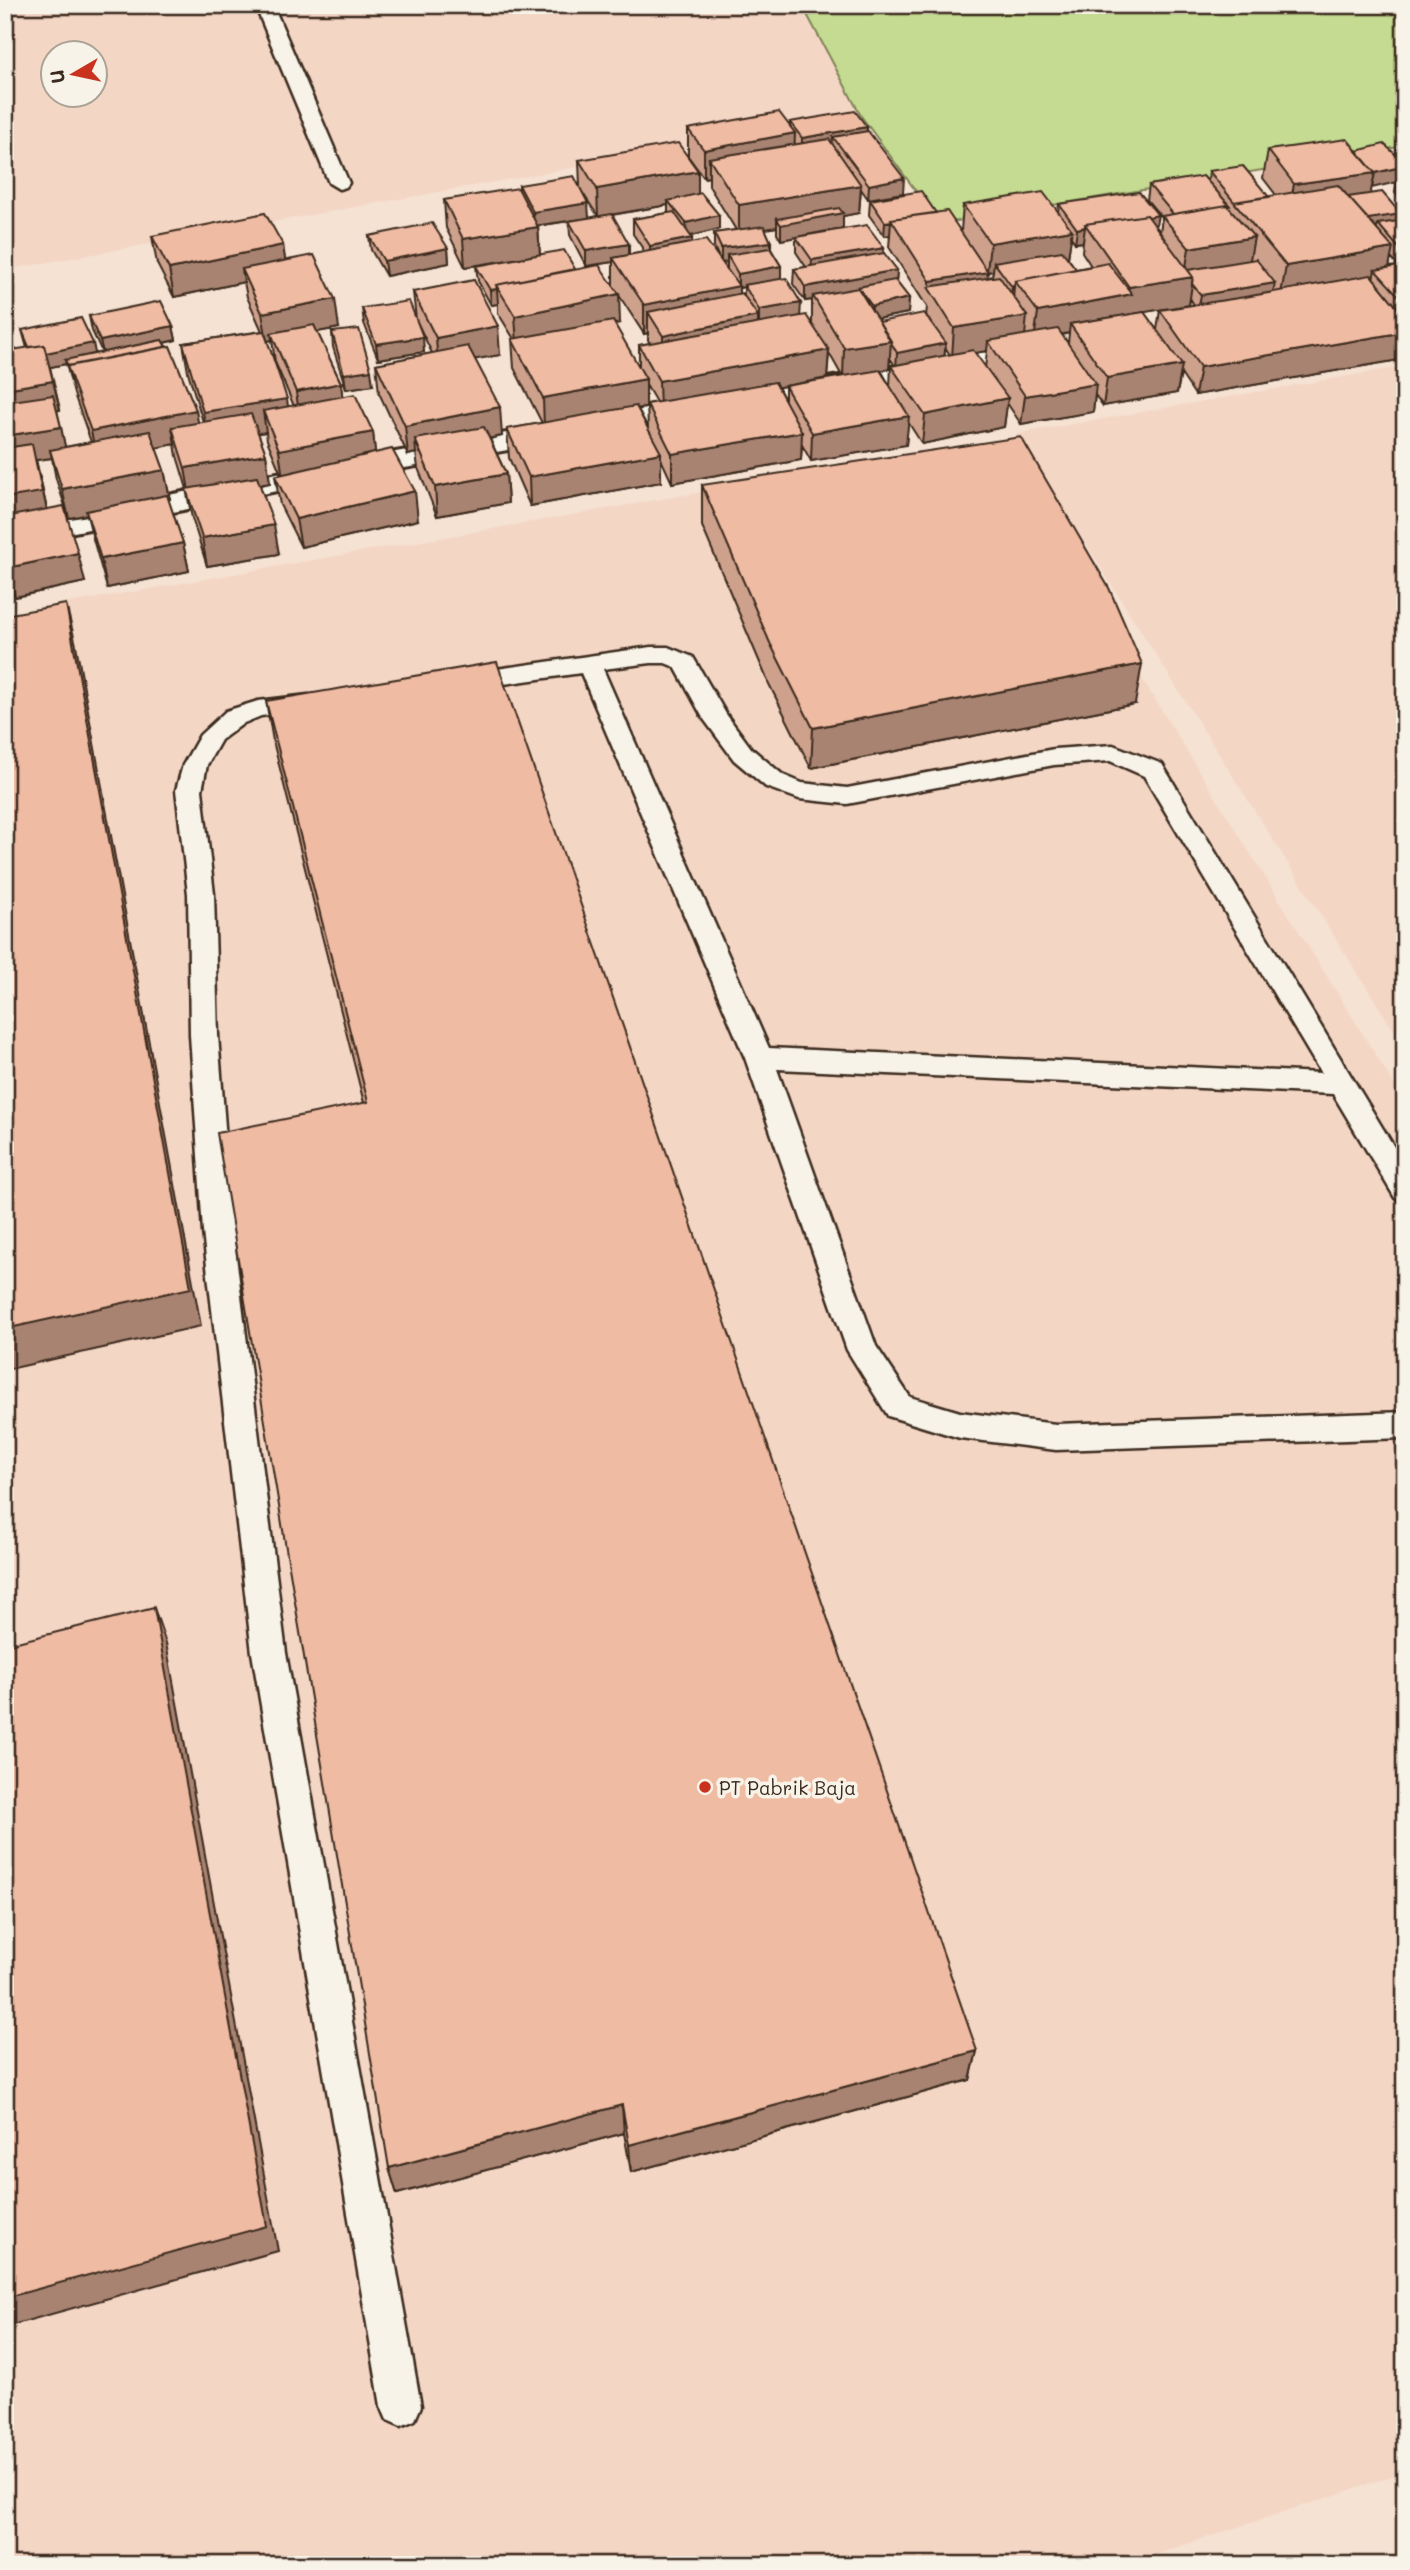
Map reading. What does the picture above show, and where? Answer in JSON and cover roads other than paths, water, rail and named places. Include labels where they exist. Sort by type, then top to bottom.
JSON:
[{"type":"street","points":[[5,537],[302,477],[1063,345]]},
{"type":"lane","points":[[264,5],[339,183]]},
{"type":"lane","points":[[432,685],[651,655],[668,655],[685,662],[699,691],[750,765],[791,789],[822,795],[846,796],[1054,757],[1113,753],[1153,770],[1405,1190]]},
{"type":"lane","points":[[589,664],[760,1058],[862,1350],[900,1407],[960,1425],[1056,1437],[1405,1425]]},
{"type":"lane","points":[[339,698],[258,709],[235,717],[212,735],[195,765],[189,790],[201,894],[204,1035],[218,1232],[269,1653],[401,2406]]},
{"type":"lane","points":[[760,1058],[1340,1084]]},
{"type":"place","name":"PT Pabrik Baja","points":[[705,1787]]}]
